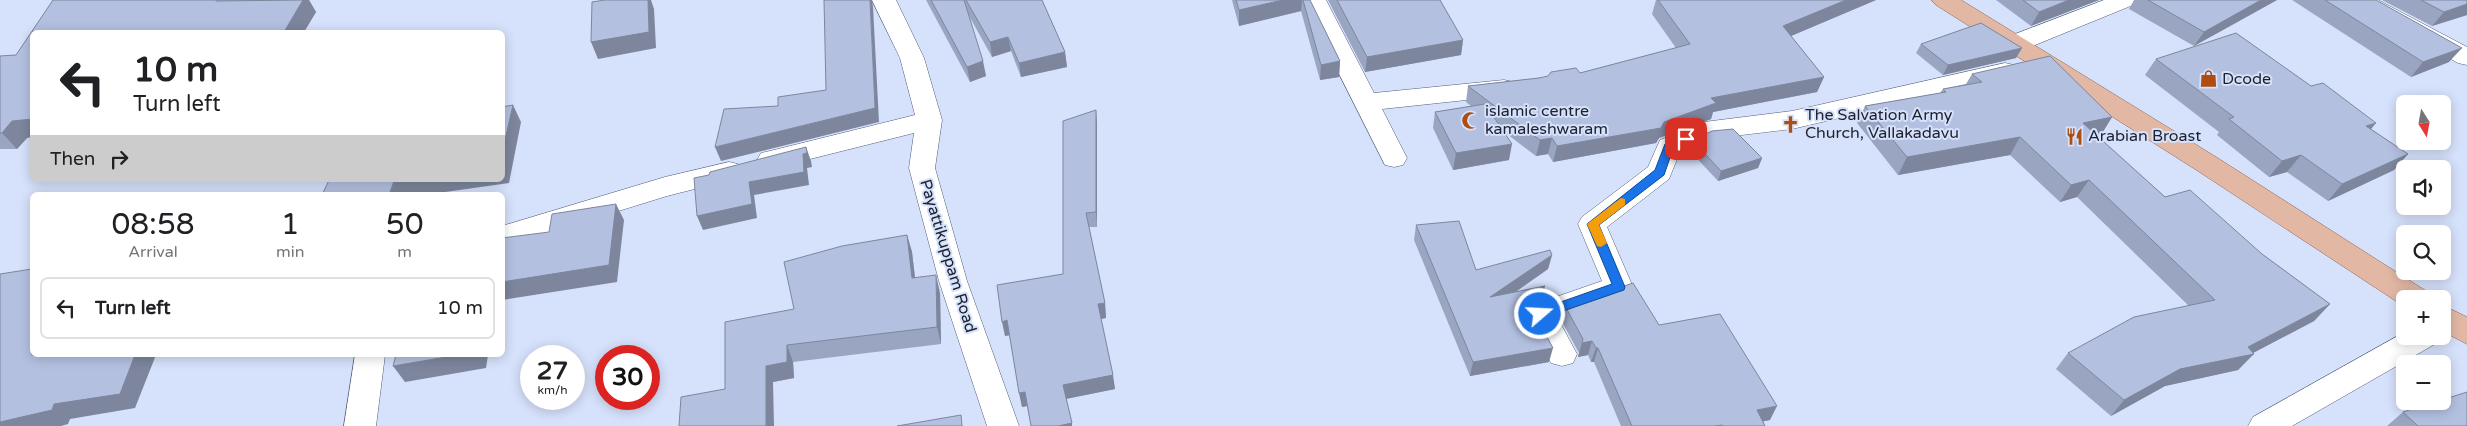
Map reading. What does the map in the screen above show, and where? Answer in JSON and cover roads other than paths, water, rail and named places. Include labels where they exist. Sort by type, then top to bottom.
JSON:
[{"type":"main road","points":[[1944,0],[2207,164],[2402,290]]},
{"type":"street","name":"Payattikuppam Road","points":[[884,0],[912,58],[929,120],[922,168],[953,281],[1003,426]]},
{"type":"street","points":[[1314,0],[1394,158]]},
{"type":"street","points":[[2014,44],[2125,0]]},
{"type":"street","points":[[2360,0],[2467,57]]},
{"type":"street","points":[[1562,354],[1540,314],[1619,287],[1592,224],[1660,172],[1668,146],[1704,131],[1792,120],[2043,62]]},
{"type":"street","points":[[1366,102],[1526,86]]},
{"type":"street","points":[[505,236],[665,187],[929,120]]},
{"type":"street","points":[[2264,426],[2408,345]]},
{"type":"street","points":[[360,426],[370,357]]},
{"type":"place","name":"Dcode","points":[[2208,79]]},
{"type":"place","name":"islamic centre kamaleshwaram","points":[[1471,120]]},
{"type":"place","name":"The Salvation Army Church, Vallakadavu","points":[[1791,124]]},
{"type":"place","name":"Arabian Broast","points":[[2074,136]]}]
